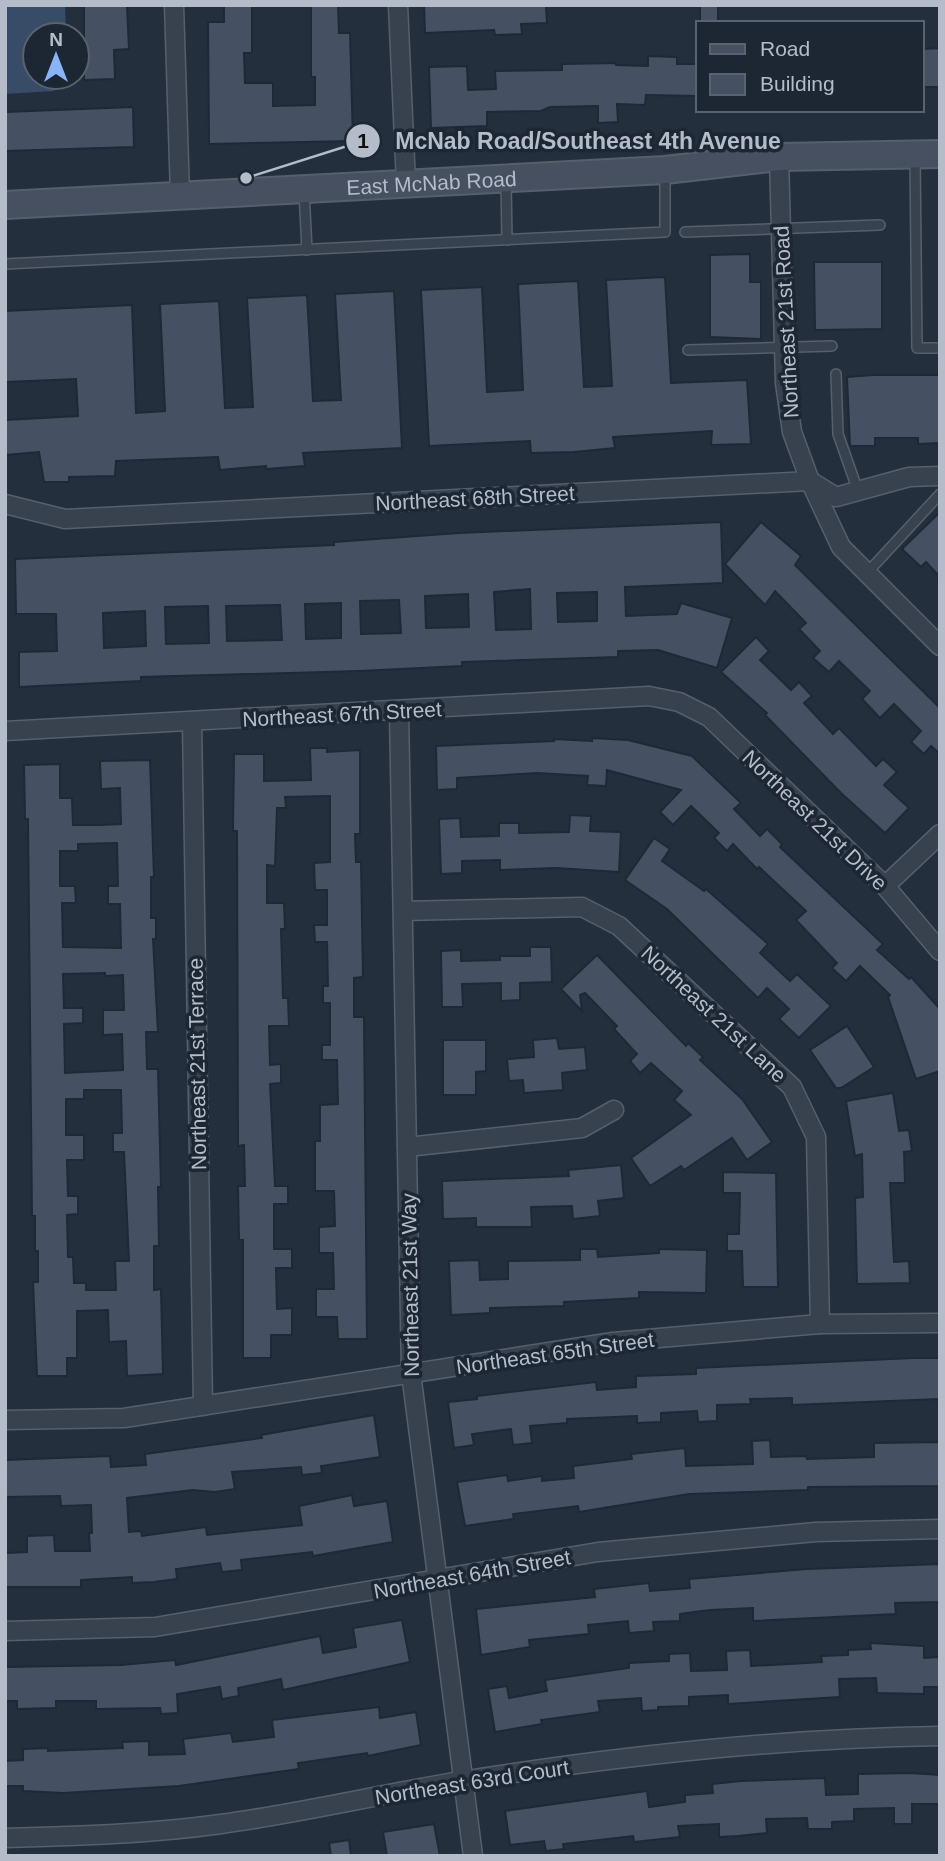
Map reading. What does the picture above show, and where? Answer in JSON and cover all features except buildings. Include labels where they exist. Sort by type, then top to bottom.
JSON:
[{"type":"street","points":[[174,5],[180,195]]},
{"type":"street","points":[[398,5],[406,184]]},
{"type":"street","name":"East McNab Road","points":[[5,205],[665,170],[779,157],[927,154]]},
{"type":"street","name":"Northeast 21st Road","points":[[779,157],[784,347],[792,432],[810,481],[841,547],[940,646]]},
{"type":"street","name":"Northeast 68th Street","points":[[5,504],[22,506],[65,519],[810,481],[836,497],[909,477],[940,476]]},
{"type":"street","name":"Northeast 67th Street","points":[[5,731],[191,723],[649,696],[679,702]]},
{"type":"street","name":"Northeast 21st Drive","points":[[679,702],[709,717],[885,886],[940,951]]},
{"type":"street","name":"Northeast 21st Way","points":[[400,711],[411,1373],[473,1856]]},
{"type":"street","name":"Northeast 21st Terrace","points":[[191,723],[203,1406]]},
{"type":"street","points":[[885,886],[940,834]]},
{"type":"street","name":"Northeast 21st Lane","points":[[404,911],[582,907],[619,926],[792,1087],[816,1137],[820,1324]]},
{"type":"street","points":[[407,1147],[582,1128],[614,1110]]},
{"type":"street","name":"Northeast 65th Street","points":[[5,1420],[124,1418],[613,1342],[820,1324],[940,1323]]},
{"type":"street","name":"Northeast 64th Street","points":[[5,1631],[155,1627],[598,1552],[816,1532],[940,1529]]},
{"type":"street","name":"Northeast 63rd Court","points":[[5,1838],[117,1835],[223,1824],[462,1781],[714,1749],[853,1737],[940,1736]]},
{"type":"lane","points":[[927,154],[917,348],[940,348]]},
{"type":"lane","points":[[5,264],[665,232],[665,170]]},
{"type":"lane","points":[[506,178],[507,240]]},
{"type":"lane","points":[[303,190],[307,250]]},
{"type":"lane","points":[[685,232],[880,225]]},
{"type":"lane","points":[[688,350],[832,346]]},
{"type":"lane","points":[[836,374],[838,434],[858,491]]},
{"type":"lane","points":[[867,573],[940,494]]},
{"type":"water","points":[[5,5],[65,5],[66,21],[21,21],[21,91],[54,91],[5,94]]},
{"type":"place","name":"McNab Road/Southeast 4th Avenue","points":[[246,178]]}]
